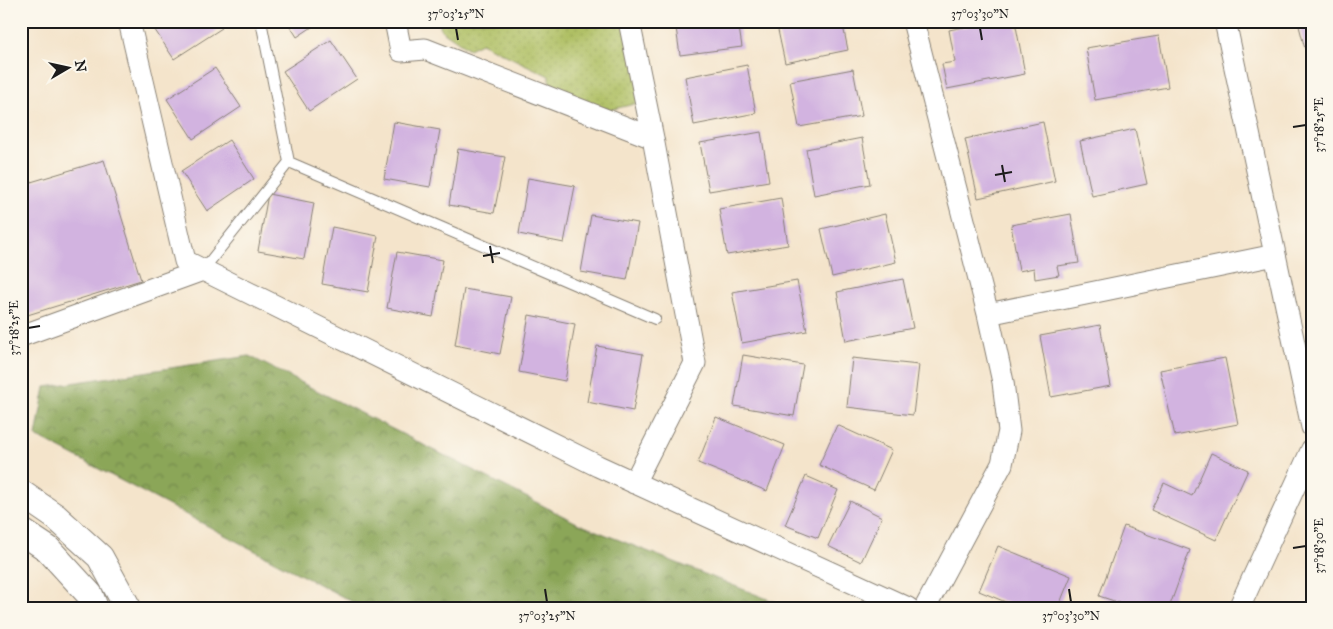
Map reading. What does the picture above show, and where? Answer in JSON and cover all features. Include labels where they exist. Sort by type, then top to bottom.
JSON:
[{"type":"street","points":[[129,21],[185,261],[634,482],[908,608]]},
{"type":"street","points":[[396,21],[401,51],[425,49],[653,138]]},
{"type":"street","points":[[629,21],[695,363],[634,482]]},
{"type":"street","points":[[914,21],[988,314],[1003,382],[1009,431],[1002,464],[925,608]]},
{"type":"street","points":[[1225,21],[1312,426]]},
{"type":"street","points":[[988,314],[1275,255]]},
{"type":"street","points":[[21,336],[203,270]]},
{"type":"street","points":[[1239,608],[1312,450]]},
{"type":"street","points":[[21,493],[56,517],[100,558],[128,608]]},
{"type":"street","points":[[21,531],[48,549],[90,595],[95,608]]},
{"type":"lane","points":[[260,21],[289,162]]},
{"type":"lane","points":[[203,270],[289,162]]},
{"type":"lane","points":[[289,162],[655,319]]},
{"type":"green space","points":[[439,21],[640,21],[643,102],[609,110],[550,90],[549,76],[481,43],[469,49],[441,30]]},
{"type":"green space","points":[[249,356],[579,524],[790,608],[364,608],[36,436],[45,387]]},
{"type":"building","points":[[149,21],[217,21],[222,28],[174,59]]},
{"type":"building","points":[[287,21],[321,21],[297,37]]},
{"type":"building","points":[[675,21],[738,21],[742,47],[680,55]]},
{"type":"building","points":[[776,21],[842,21],[848,50],[785,63]]},
{"type":"building","points":[[994,21],[1015,21],[1025,74],[947,89],[942,64],[955,62],[949,30]]},
{"type":"building","points":[[1302,21],[1312,21],[1312,47],[1305,49],[1299,26],[1303,25]]},
{"type":"building","points":[[1159,36],[1168,87],[1095,100],[1086,48]]},
{"type":"building","points":[[331,40],[357,79],[309,111],[283,71]]},
{"type":"building","points":[[747,65],[756,113],[694,125],[685,77]]},
{"type":"building","points":[[215,68],[241,107],[193,139],[167,99]]},
{"type":"building","points":[[853,69],[862,116],[799,127],[790,81]]},
{"type":"building","points":[[394,122],[440,130],[430,187],[384,179]]},
{"type":"building","points":[[1043,122],[1055,181],[978,198],[965,139]]},
{"type":"building","points":[[1135,129],[1147,184],[1092,196],[1080,141]]},
{"type":"building","points":[[761,132],[769,181],[709,191],[700,143]]},
{"type":"building","points":[[862,138],[870,184],[814,195],[806,149]]},
{"type":"building","points":[[229,140],[254,179],[207,211],[181,171]]},
{"type":"building","points":[[458,149],[505,157],[494,213],[449,205]]},
{"type":"building","points":[[104,160],[141,280],[21,317],[21,185]]},
{"type":"building","points":[[528,178],[575,186],[564,243],[519,234]]},
{"type":"building","points":[[268,194],[314,203],[304,259],[258,251]]},
{"type":"building","points":[[781,198],[788,245],[727,255],[719,209]]},
{"type":"building","points":[[885,214],[896,262],[832,277],[821,229]]},
{"type":"building","points":[[1071,214],[1079,263],[1057,266],[1059,275],[1035,279],[1034,268],[1019,271],[1011,225]]},
{"type":"building","points":[[591,215],[638,223],[627,280],[581,272]]},
{"type":"building","points":[[332,227],[378,236],[368,292],[322,284]]},
{"type":"building","points":[[397,252],[443,260],[433,317],[387,308]]},
{"type":"building","points":[[903,279],[913,328],[846,341],[837,292]]},
{"type":"building","points":[[797,281],[807,331],[742,343],[732,292]]},
{"type":"building","points":[[464,289],[511,297],[500,354],[455,345]]},
{"type":"building","points":[[529,315],[575,324],[565,381],[519,372]]},
{"type":"building","points":[[1100,325],[1111,386],[1051,397],[1040,336]]},
{"type":"building","points":[[597,346],[643,354],[633,411],[587,402]]},
{"type":"building","points":[[743,355],[803,365],[794,416],[734,406]]},
{"type":"building","points":[[852,358],[919,365],[913,415],[847,407]]},
{"type":"building","points":[[1225,358],[1238,424],[1175,436],[1160,370]]},
{"type":"building","points":[[716,417],[785,445],[767,491],[698,463]]},
{"type":"building","points":[[837,425],[892,450],[874,490],[819,465]]},
{"type":"building","points":[[1211,453],[1248,470],[1216,540],[1151,510],[1164,483],[1192,496]]},
{"type":"building","points":[[806,476],[838,490],[818,538],[785,525]]},
{"type":"building","points":[[850,501],[882,517],[861,562],[828,546]]},
{"type":"building","points":[[1124,526],[1190,550],[1169,608],[1118,608],[1120,603],[1099,596]]},
{"type":"building","points":[[998,546],[1071,576],[1058,608],[1020,608],[979,591]]}]
